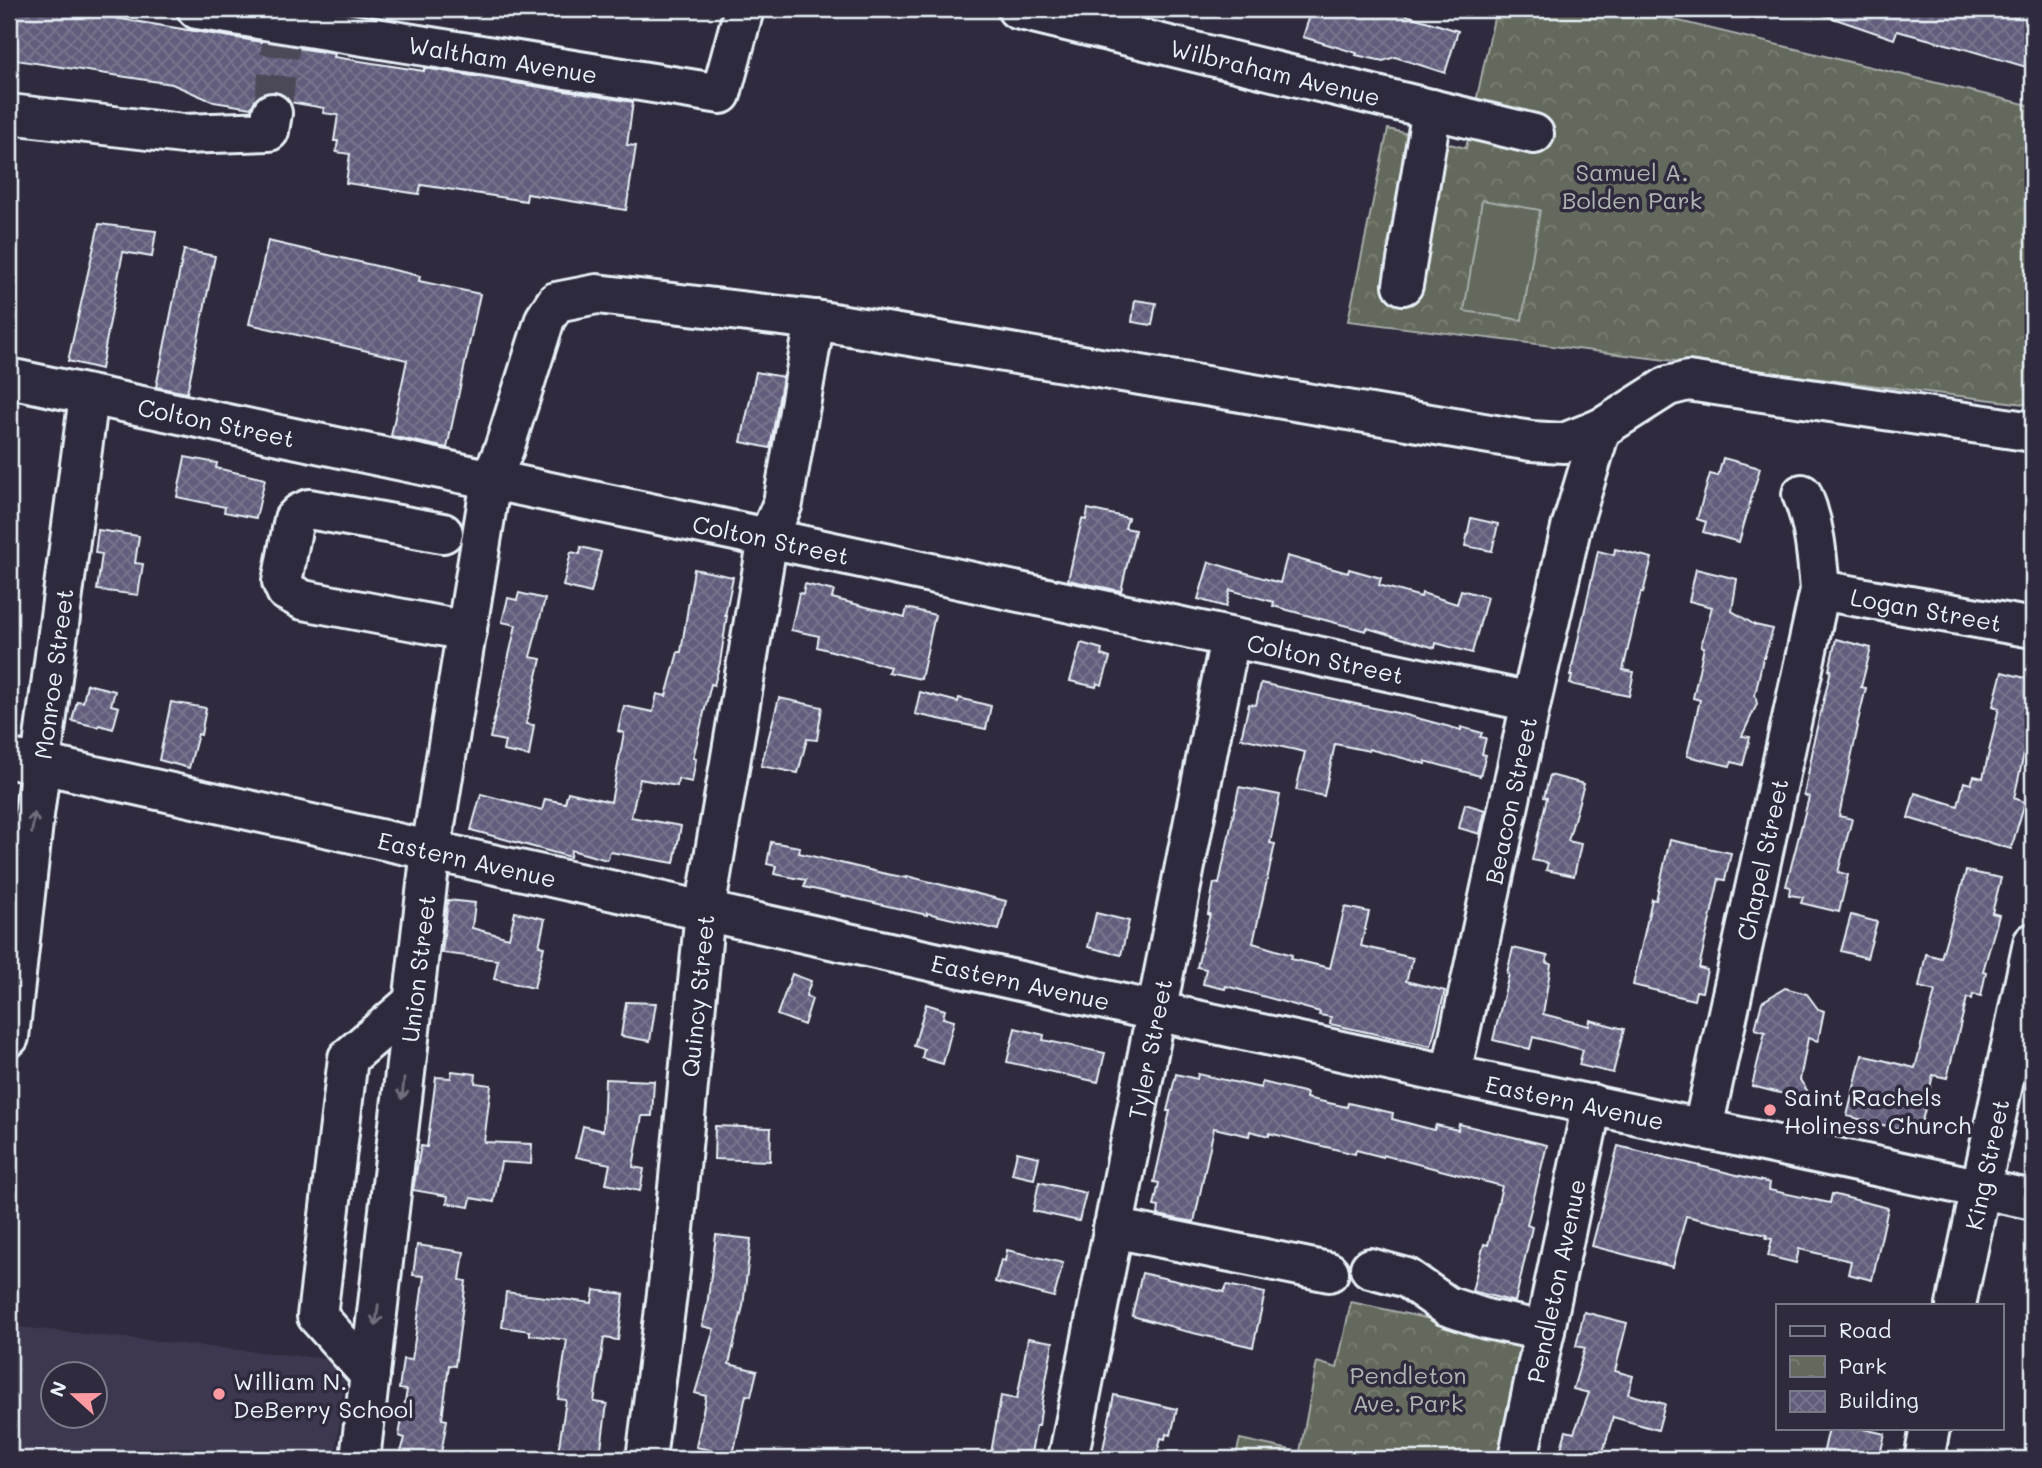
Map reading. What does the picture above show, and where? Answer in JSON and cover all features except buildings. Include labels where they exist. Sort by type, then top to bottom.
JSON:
[{"type":"street","name":"Waltham Avenue","points":[[197,9],[283,33],[721,94],[744,9]]},
{"type":"street","name":"Wilbraham Avenue","points":[[1017,9],[1062,14],[1534,134]]},
{"type":"street","points":[[1404,285],[1432,109]]},
{"type":"street","points":[[9,114],[183,134],[269,131],[272,113]]},
{"type":"street","name":"Union Street","points":[[360,1459],[431,850],[491,480],[505,449],[545,319],[556,302],[597,294],[816,320]]},
{"type":"street","points":[[816,320],[1531,441],[1564,443],[1601,428],[1668,386],[1688,381],[2033,432]]},
{"type":"street","name":"Quincy Street","points":[[646,1459],[670,1270],[705,911],[768,538],[783,503],[816,320]]},
{"type":"street","name":"Colton Street","points":[[9,378],[1531,702]]},
{"type":"street","name":"Monroe Street","points":[[10,1015],[25,762],[89,396]]},
{"type":"street","name":"Beacon Street","points":[[1451,1074],[1571,528],[1601,428]]},
{"type":"street","name":"Chapel Street","points":[[1703,1128],[1820,590],[1816,538],[1810,512],[1802,494]]},
{"type":"street","points":[[443,533],[309,509],[294,519],[282,582],[286,591],[303,600],[467,631]]},
{"type":"street","name":"Logan Street","points":[[1820,590],[2033,628]]},
{"type":"street","name":"Tyler Street","points":[[1068,1459],[1230,638]]},
{"type":"street","name":"Eastern Avenue","points":[[25,762],[1155,1011],[2033,1200]]},
{"type":"street","name":"King Street","points":[[1956,1304],[2033,943]]},
{"type":"street","points":[[370,1375],[317,1316],[348,1058],[412,1003]]},
{"type":"street","name":"Pendleton Avenue","points":[[1518,1459],[1592,1104]]},
{"type":"street","points":[[1113,1228],[1329,1272]]},
{"type":"street","points":[[1370,1268],[1407,1278],[1447,1306],[1486,1319],[1545,1331]]},
{"type":"street","points":[[1924,1459],[1930,1430]]},
{"type":"shaded area","name":"William N. DeBerry School","points":[[9,1326],[347,1361],[335,1459],[9,1459]]},
{"type":"green space","name":"Samuel A. Bolden Park","points":[[1496,9],[1629,9],[2033,106],[2033,405],[1348,321],[1388,129],[1466,148]]},
{"type":"green space","points":[[1482,200],[1540,210],[1522,320],[1464,311]]},
{"type":"green space","name":"Pendleton Ave. Park","points":[[1351,1302],[1523,1339],[1497,1459],[1235,1459],[1240,1439],[1300,1452],[1317,1362],[1337,1368]]},
{"type":"tunnel","points":[[272,113],[281,43]]},
{"type":"place","name":"Saint Rachels Holiness Church","points":[[1770,1110]]},
{"type":"place","name":"William N. DeBerry School","points":[[219,1394]]}]
